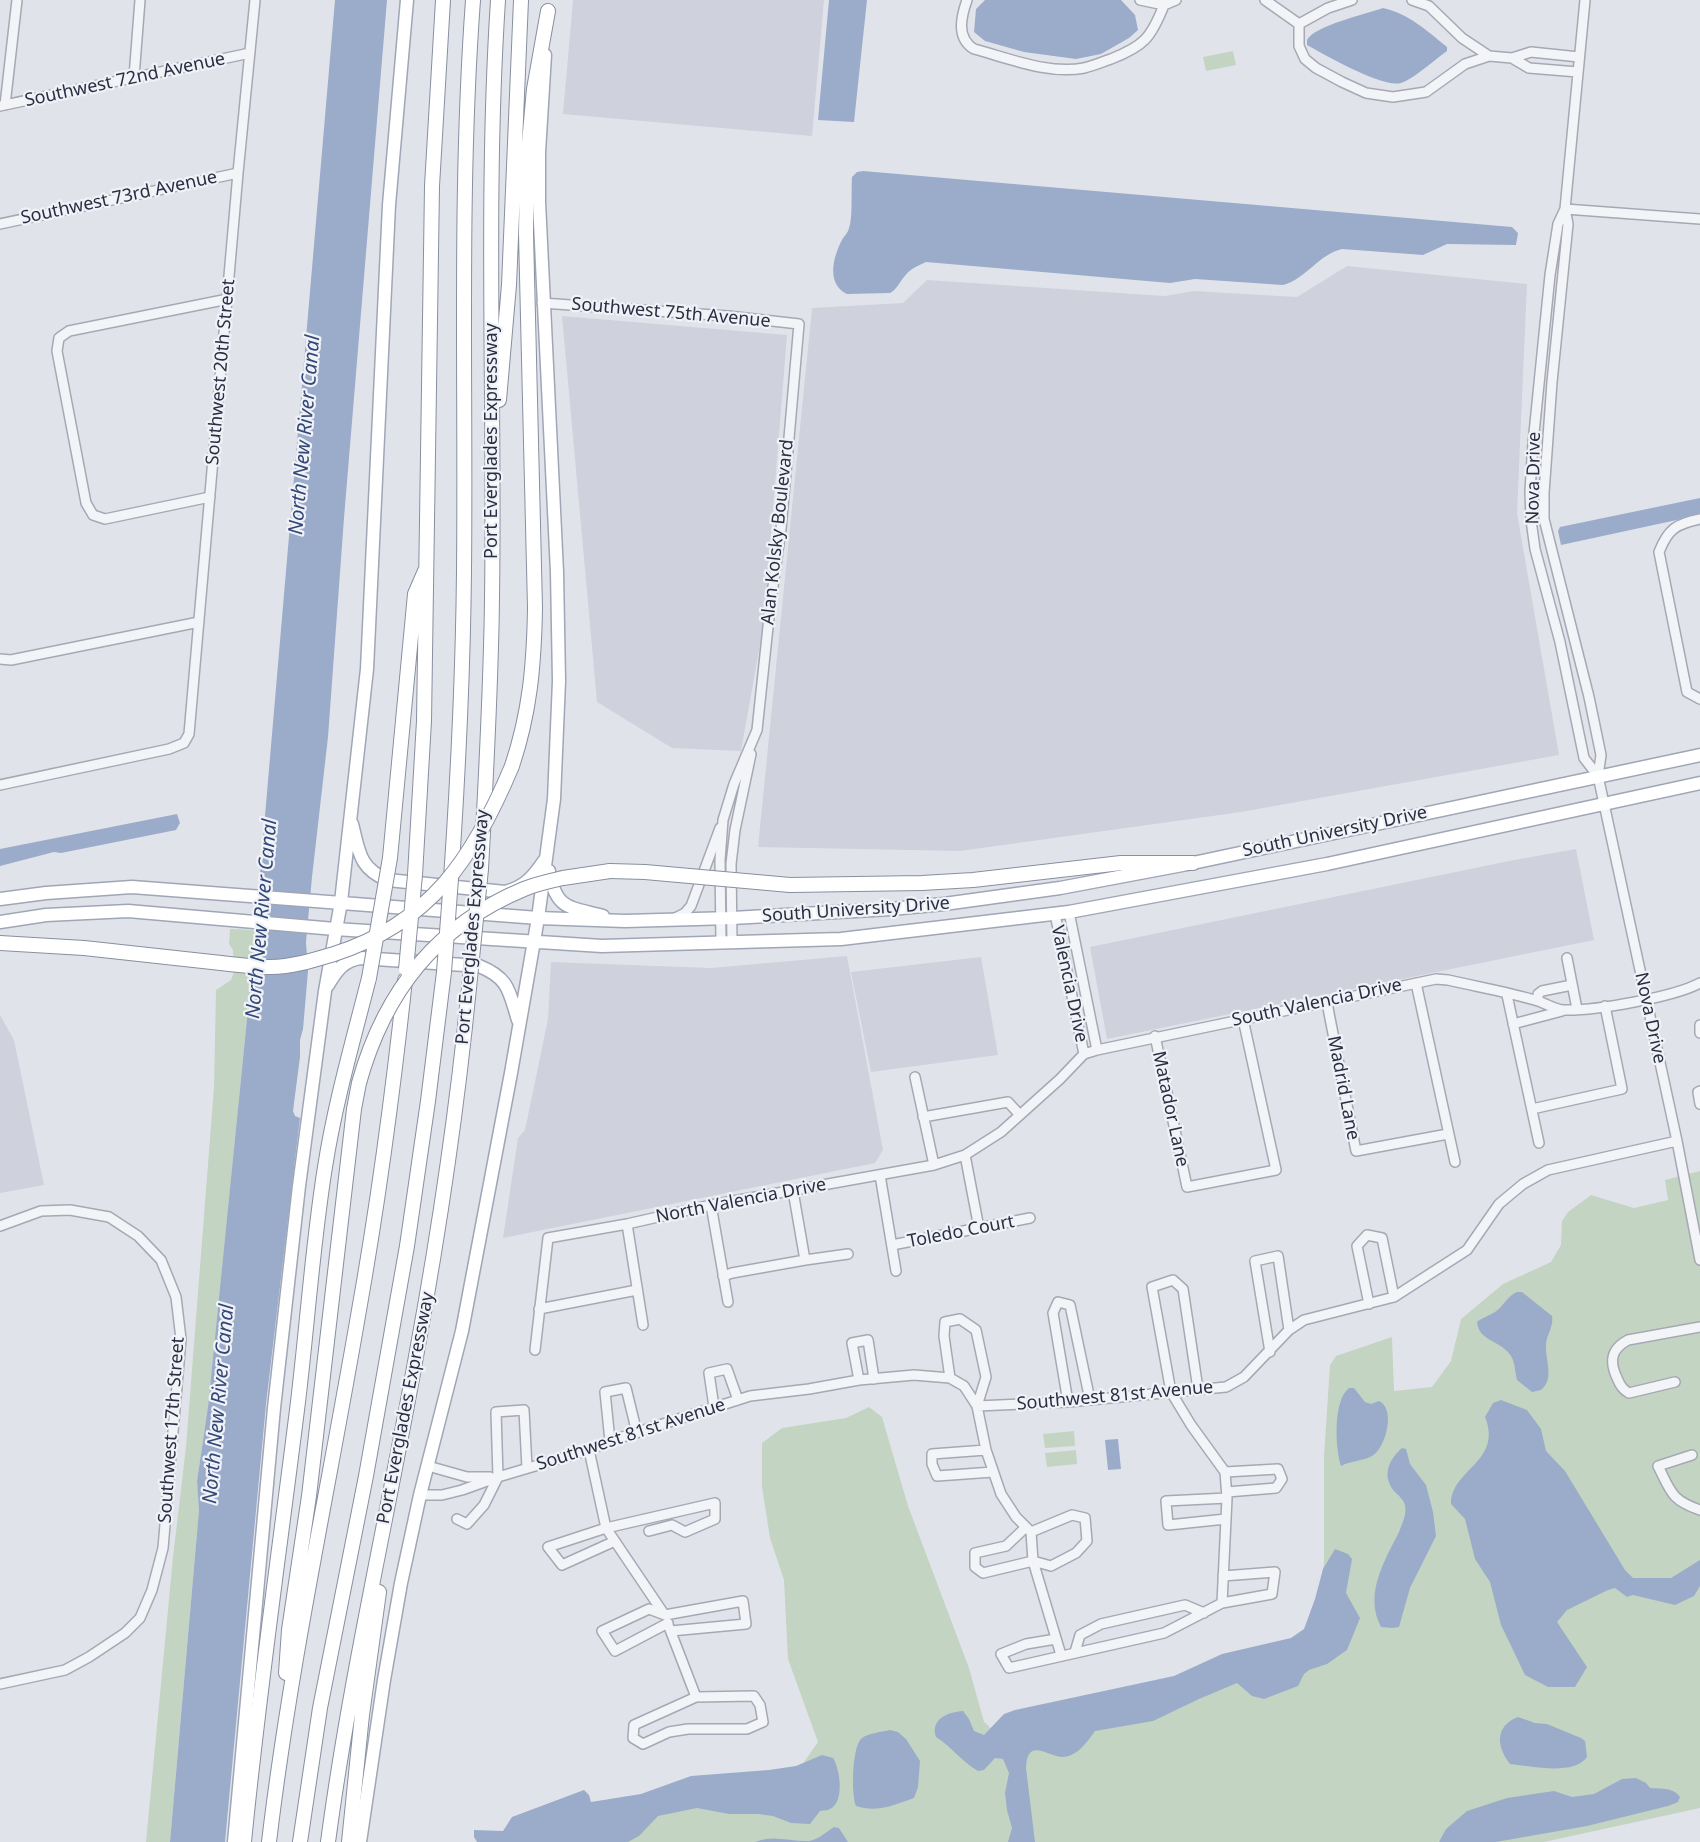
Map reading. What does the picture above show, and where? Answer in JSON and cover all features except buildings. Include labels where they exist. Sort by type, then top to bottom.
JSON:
[{"type":"highway","points":[[278,1768],[376,1207],[406,969],[415,875],[424,721],[428,563],[429,296],[432,186],[443,0]]},
{"type":"highway","points":[[300,1842],[320,1708],[366,1476],[407,1245],[444,972],[462,667],[465,186],[473,0]]},
{"type":"highway","name":"Port Everglades Expressway","points":[[328,1842],[363,1632],[441,1214],[461,1067],[481,869],[491,633],[491,214],[498,0]]},
{"type":"highway","points":[[492,492],[509,285],[521,0]]},
{"type":"highway","points":[[0,943],[84,948],[273,967],[315,960],[379,937],[402,922],[432,898],[454,873],[476,841],[493,810],[521,739],[534,663],[535,608],[526,234],[527,165],[534,89],[549,6]]},
{"type":"highway","points":[[244,1842],[305,1350],[318,1209],[344,1073],[369,978],[390,858],[415,594],[428,563]]},
{"type":"highway","points":[[269,1842],[278,1768],[289,1630],[307,1508],[351,1132],[359,1083],[367,1054],[382,1019],[402,985],[425,956],[473,916],[526,888],[563,878],[610,871],[790,885],[922,883],[973,880],[1121,863],[1193,863]]},
{"type":"highway","points":[[349,1842],[390,1495]]},
{"type":"main road","points":[[234,1842],[274,1408],[299,1186],[325,992],[341,903],[367,669],[389,205],[407,0]]},
{"type":"main road","points":[[360,1842],[401,1583],[420,1495],[462,1331],[538,918],[554,799],[559,681],[555,510],[542,303],[539,152],[549,6]]},
{"type":"main road","name":"South University Drive","points":[[0,899],[46,893],[132,887],[538,918],[625,921],[726,919],[944,904],[1060,888],[1193,863],[1700,755]]},
{"type":"main road","name":"South University Drive","points":[[0,922],[46,915],[128,911],[335,929],[610,946],[873,936],[1069,912],[1327,864],[1700,783]]},
{"type":"main road","points":[[351,817],[364,864],[370,872],[388,880],[506,892],[525,885],[533,878],[546,858]]},
{"type":"main road","points":[[546,858],[552,886],[561,901],[570,907],[625,921]]},
{"type":"main road","points":[[325,992],[336,972],[353,959],[381,958],[479,966],[493,971],[501,978],[508,989],[519,1024]]},
{"type":"street","points":[[3,106],[17,0]]},
{"type":"street","points":[[134,77],[140,0]]},
{"type":"street","name":"Southwest 20th Street","points":[[0,785],[169,749],[184,744],[189,734],[255,0]]},
{"type":"street","points":[[967,0],[962,15],[962,37],[967,45],[974,49],[1041,67],[1066,69],[1083,68],[1128,52],[1146,40],[1154,30],[1164,5]]},
{"type":"street","points":[[1140,0],[1164,5],[1176,0]]},
{"type":"street","points":[[1265,0],[1299,24]]},
{"type":"street","points":[[1299,24],[1328,8],[1352,0]]},
{"type":"street","points":[[1412,0],[1429,6],[1462,38],[1489,56]]},
{"type":"street","name":"Nova Drive","points":[[1585,0],[1564,209],[1558,224],[1550,275],[1533,443],[1530,501],[1535,549],[1560,642],[1584,758],[1598,776]]},
{"type":"street","points":[[1299,24],[1299,46],[1305,59],[1316,68],[1366,93],[1393,97],[1426,92],[1465,64],[1489,56],[1512,58],[1531,52],[1579,57]]},
{"type":"street","name":"Southwest 72nd Avenue","points":[[3,106],[250,53]]},
{"type":"street","points":[[1512,58],[1529,68],[1578,72]]},
{"type":"street","name":"Southwest 73rd Avenue","points":[[0,224],[238,173]]},
{"type":"street","points":[[1564,209],[1700,219]]},
{"type":"street","name":"Nova Drive","points":[[1564,209],[1568,224],[1544,493],[1544,519],[1587,689],[1601,755],[1598,776],[1677,1141],[1700,1260]]},
{"type":"street","points":[[210,497],[105,519],[93,515],[86,503],[57,351],[58,338],[69,331],[228,299]]},
{"type":"street","name":"Southwest 75th Avenue","points":[[542,303],[728,316],[799,324]]},
{"type":"street","name":"Alan Kolsky Boulevard","points":[[726,919],[735,830],[757,730],[781,529],[799,324]]},
{"type":"street","points":[[1539,394],[1552,395]]},
{"type":"street","points":[[1533,443],[1541,460],[1544,493]]},
{"type":"street","points":[[1700,519],[1682,523],[1666,535],[1659,552],[1687,692],[1700,699]]},
{"type":"street","points":[[0,659],[11,660],[199,622]]},
{"type":"street","name":"Alan Kolsky Boulevard","points":[[726,943],[723,820],[734,784],[754,740]]},
{"type":"street","points":[[672,920],[685,913],[691,906],[723,820]]},
{"type":"street","name":"Valencia Drive","points":[[1069,912],[1097,1050]]},
{"type":"street","name":"Valencia Drive","points":[[1054,914],[1084,1054]]},
{"type":"street","points":[[1567,958],[1577,1009]]},
{"type":"street","name":"South Valencia Drive","points":[[1097,1050],[1155,1036],[1327,1003],[1436,979],[1538,1001],[1562,1011]]},
{"type":"street","points":[[1416,983],[1455,1162]]},
{"type":"street","points":[[1514,1024],[1562,1011],[1646,999],[1689,989],[1700,983]]},
{"type":"street","points":[[1538,1001],[1538,994],[1542,991],[1572,985]]},
{"type":"street","points":[[1507,995],[1539,1143]]},
{"type":"street","name":"Madrid Lane","points":[[1327,1003],[1356,1151],[1448,1134]]},
{"type":"street","points":[[1532,1109],[1622,1089],[1605,1006]]},
{"type":"street","name":"Matador Lane","points":[[1155,1036],[1187,1187],[1276,1170],[1244,1018]]},
{"type":"street","points":[[1700,1025],[1700,1033]]},
{"type":"street","points":[[1084,1054],[1097,1050]]},
{"type":"street","name":"North Valencia Drive","points":[[539,1309],[548,1238],[627,1224],[711,1205],[934,1165],[965,1155],[1001,1132],[1060,1080],[1084,1054]]},
{"type":"street","points":[[915,1077],[934,1165]]},
{"type":"street","points":[[1700,1091],[1698,1092],[1700,1104]]},
{"type":"street","points":[[923,1117],[1008,1102],[1020,1115]]},
{"type":"street","name":"Southwest 81st Avenue","points":[[977,1406],[1068,1402],[1232,1385],[1244,1377],[1270,1352],[1289,1330],[1304,1320],[1394,1297],[1467,1250],[1499,1204],[1523,1184],[1548,1170],[1677,1141]]},
{"type":"street","points":[[965,1155],[979,1228]]},
{"type":"street","name":"Toledo Court","points":[[880,1175],[896,1271]]},
{"type":"street","points":[[793,1191],[805,1260]]},
{"type":"street","points":[[711,1205],[728,1302]]},
{"type":"street","name":"Southwest 17th Street","points":[[0,1226],[40,1211],[70,1210],[109,1217],[138,1236],[161,1260],[176,1297],[181,1339],[163,1548],[152,1590],[140,1617],[134,1625],[89,1658],[65,1670],[0,1684]]},
{"type":"street","name":"Toledo Court","points":[[892,1245],[1030,1218]]},
{"type":"street","points":[[627,1224],[643,1325]]},
{"type":"street","points":[[1369,1304],[1357,1246],[1367,1235],[1382,1238],[1394,1297]]},
{"type":"street","points":[[723,1276],[848,1254]]},
{"type":"street","points":[[1270,1352],[1255,1261],[1278,1256],[1289,1330]]},
{"type":"street","points":[[1198,1389],[1182,1288],[1173,1280],[1152,1287],[1171,1392],[1191,1425],[1225,1472],[1227,1495],[1222,1603]]},
{"type":"street","points":[[535,1350],[539,1309],[637,1290]]},
{"type":"street","points":[[1068,1402],[1053,1313],[1058,1302],[1070,1305],[1090,1400]]},
{"type":"street","points":[[977,1406],[986,1377],[976,1330],[960,1319],[945,1322],[944,1336],[950,1378],[964,1386],[977,1406],[986,1450],[1001,1494],[1016,1517],[1028,1530],[1033,1562],[1061,1655]]},
{"type":"street","points":[[1675,1382],[1629,1393],[1622,1389],[1612,1367],[1612,1355],[1620,1345],[1628,1340],[1700,1327]]},
{"type":"street","points":[[859,1380],[852,1343],[868,1340],[874,1378]]},
{"type":"street","points":[[714,1407],[709,1373],[727,1369],[738,1400]]},
{"type":"street","name":"Southwest 81st Avenue","points":[[420,1495],[442,1495],[462,1490],[738,1400],[874,1378],[915,1375],[950,1378]]},
{"type":"street","points":[[610,1441],[605,1392],[626,1388],[637,1433]]},
{"type":"street","points":[[457,1518],[467,1524],[484,1505],[498,1477],[496,1412],[524,1410],[527,1468]]},
{"type":"street","points":[[588,1450],[606,1528],[668,1623],[696,1697]]},
{"type":"street","points":[[986,1450],[932,1454],[932,1464],[937,1476],[993,1472]]},
{"type":"street","points":[[1692,1455],[1658,1466],[1674,1496],[1682,1504],[1700,1510]]},
{"type":"street","name":"Southwest 81st Avenue","points":[[428,1466],[467,1477],[498,1477]]},
{"type":"street","points":[[1225,1472],[1278,1469],[1282,1479],[1276,1488],[1166,1501],[1168,1525],[1226,1519]]},
{"type":"street","points":[[615,1541],[562,1565],[548,1547],[606,1528],[715,1503],[715,1520],[685,1532],[672,1525],[648,1531]]},
{"type":"street","points":[[1072,1515],[1085,1518],[1087,1541],[1076,1553],[1051,1566],[1033,1562],[983,1573],[975,1567],[975,1553],[1006,1546],[1028,1530],[1072,1515]]},
{"type":"street","points":[[1056,1639],[1026,1644],[1001,1654],[1009,1668],[1164,1633],[1222,1603],[1272,1594],[1275,1572],[1223,1576]]},
{"type":"street","points":[[668,1623],[615,1651],[602,1631],[649,1609],[668,1623],[746,1624],[743,1601],[668,1623]]},
{"type":"street","points":[[1075,1652],[1080,1635],[1101,1624],[1185,1605],[1204,1613]]},
{"type":"street","points":[[754,1696],[760,1705],[763,1722],[747,1729],[688,1729],[669,1732],[643,1744],[633,1738],[634,1725],[696,1697],[754,1696]]},
{"type":"shaded area","points":[[573,0],[824,0],[812,136],[563,114]]},
{"type":"shaded area","points":[[1347,266],[1527,284],[1517,513],[1559,755],[1241,812],[960,851],[758,847],[812,308],[903,303],[927,280],[1165,296],[1194,291],[1297,297]]},
{"type":"shaded area","points":[[562,316],[787,335],[764,622],[741,751],[672,748],[597,702]]},
{"type":"shaded area","points":[[1576,849],[1594,940],[1107,1039],[1090,947]]},
{"type":"shaded area","points":[[847,956],[883,1150],[875,1163],[503,1238],[518,1138],[525,1130],[548,1019],[551,962],[711,968]]},
{"type":"shaded area","points":[[981,957],[998,1055],[871,1072],[851,972]]},
{"type":"shaded area","points":[[0,1015],[14,1040],[44,1185],[0,1193]]},
{"type":"green space","points":[[1233,51],[1236,65],[1206,71],[1203,57]]},
{"type":"green space","points":[[230,929],[255,930],[251,979],[208,1408],[197,1481],[199,1510],[170,1842],[146,1842],[173,1557],[186,1447],[214,1087],[216,990],[231,980],[234,972],[233,950],[229,944]]},
{"type":"green space","points":[[1700,1171],[1700,1808],[1544,1842],[514,1842],[795,1775],[818,1742],[788,1659],[784,1580],[770,1538],[762,1487],[762,1443],[782,1428],[846,1418],[869,1407],[882,1417],[908,1506],[969,1668],[984,1722],[1003,1739],[1324,1638],[1315,1622],[1324,1563],[1324,1456],[1330,1365],[1336,1356],[1392,1337],[1394,1391],[1432,1387],[1451,1361],[1461,1319],[1503,1284],[1551,1262],[1561,1245],[1562,1221],[1568,1212],[1591,1195],[1634,1208],[1668,1200],[1665,1180]]},
{"type":"green space","points":[[1074,1431],[1075,1446],[1045,1448],[1043,1434]]},
{"type":"green space","points":[[1076,1450],[1077,1464],[1047,1467],[1045,1453]]},
{"type":"water","name":"North New River Canal","points":[[335,0],[387,0],[328,737],[306,942],[308,971],[293,1111],[295,1116],[300,1118],[266,1404],[225,1842],[170,1842],[199,1510],[197,1481],[208,1407],[251,979]]},
{"type":"water","points":[[829,0],[867,0],[854,122],[818,120]]},
{"type":"water","points":[[985,0],[1121,0],[1135,15],[1138,30],[1129,38],[1101,54],[1076,59],[1024,52],[985,41],[974,32],[976,9]]},
{"type":"water","points":[[1383,8],[1417,23],[1447,47],[1447,51],[1411,78],[1401,83],[1392,83],[1354,70],[1307,45],[1307,40],[1319,30]]},
{"type":"water","points":[[857,172],[1512,227],[1518,233],[1516,245],[1447,244],[1423,255],[1342,249],[1326,256],[1299,278],[1283,285],[1195,279],[1170,283],[926,262],[909,272],[890,293],[847,294],[836,284],[834,262],[850,224],[852,177]]},
{"type":"water","points":[[1700,498],[1700,515],[1561,545],[1558,531],[1560,527]]},
{"type":"water","points":[[177,814],[180,823],[176,830],[61,853],[54,852],[0,866],[0,849]]},
{"type":"water","points":[[1517,1292],[1522,1292],[1552,1316],[1546,1344],[1548,1380],[1541,1390],[1532,1392],[1517,1380],[1511,1356],[1482,1334],[1477,1322],[1495,1312]]},
{"type":"water","points":[[1349,1388],[1354,1388],[1365,1402],[1371,1404],[1379,1401],[1384,1405],[1388,1420],[1385,1437],[1377,1452],[1365,1459],[1341,1466],[1337,1448],[1338,1413],[1340,1403]]},
{"type":"water","points":[[1501,1400],[1527,1410],[1541,1429],[1546,1451],[1565,1471],[1625,1570],[1633,1578],[1671,1578],[1700,1560],[1700,1586],[1694,1596],[1675,1605],[1633,1595],[1627,1597],[1615,1588],[1567,1610],[1557,1622],[1587,1667],[1575,1687],[1548,1687],[1525,1675],[1501,1625],[1490,1582],[1475,1559],[1465,1519],[1451,1504],[1453,1492],[1459,1482],[1482,1455],[1487,1445],[1489,1432],[1485,1417],[1493,1403]]},
{"type":"water","points":[[1118,1439],[1121,1469],[1108,1470],[1105,1440]]},
{"type":"water","points":[[1402,1448],[1406,1449],[1410,1464],[1426,1485],[1436,1536],[1410,1588],[1399,1627],[1392,1628],[1381,1627],[1376,1615],[1375,1590],[1382,1567],[1405,1515],[1404,1503],[1388,1480],[1390,1463]]},
{"type":"water","points":[[1335,1549],[1348,1554],[1352,1559],[1346,1593],[1360,1618],[1347,1650],[1327,1664],[1309,1670],[1304,1674],[1298,1686],[1264,1699],[1252,1696],[1237,1683],[1153,1721],[1095,1731],[1082,1748],[1067,1756],[1056,1756],[1039,1750],[1030,1753],[1026,1768],[1035,1842],[1008,1842],[1012,1828],[1005,1793],[1009,1773],[1003,1759],[995,1758],[984,1770],[978,1771],[936,1737],[938,1721],[952,1713],[963,1711],[974,1731],[984,1735],[1004,1714],[1015,1710],[1174,1676],[1222,1654],[1291,1638],[1304,1629],[1323,1569]]},
{"type":"water","points":[[1518,1717],[1535,1723],[1547,1724],[1581,1738],[1585,1741],[1587,1757],[1581,1763],[1562,1768],[1510,1764],[1502,1750],[1500,1737],[1505,1726]]},
{"type":"water","points":[[890,1730],[898,1732],[906,1739],[920,1761],[918,1787],[914,1798],[871,1809],[856,1806],[853,1792],[853,1770],[859,1742],[868,1735]]},
{"type":"water","points":[[822,1755],[833,1758],[835,1763],[840,1785],[838,1800],[829,1810],[820,1811],[810,1824],[791,1823],[773,1816],[729,1814],[697,1808],[658,1816],[639,1836],[628,1842],[477,1842],[474,1837],[474,1830],[503,1831],[512,1817],[584,1790],[591,1802],[641,1794],[691,1776],[796,1766]]},
{"type":"water","points":[[1636,1778],[1650,1788],[1674,1792],[1680,1797],[1678,1802],[1587,1826],[1496,1842],[1439,1842],[1446,1829],[1467,1811],[1507,1798],[1554,1791],[1572,1797],[1594,1794],[1622,1779]]},
{"type":"water","points":[[834,1827],[839,1828],[848,1842],[755,1842],[775,1838],[809,1841]]}]
